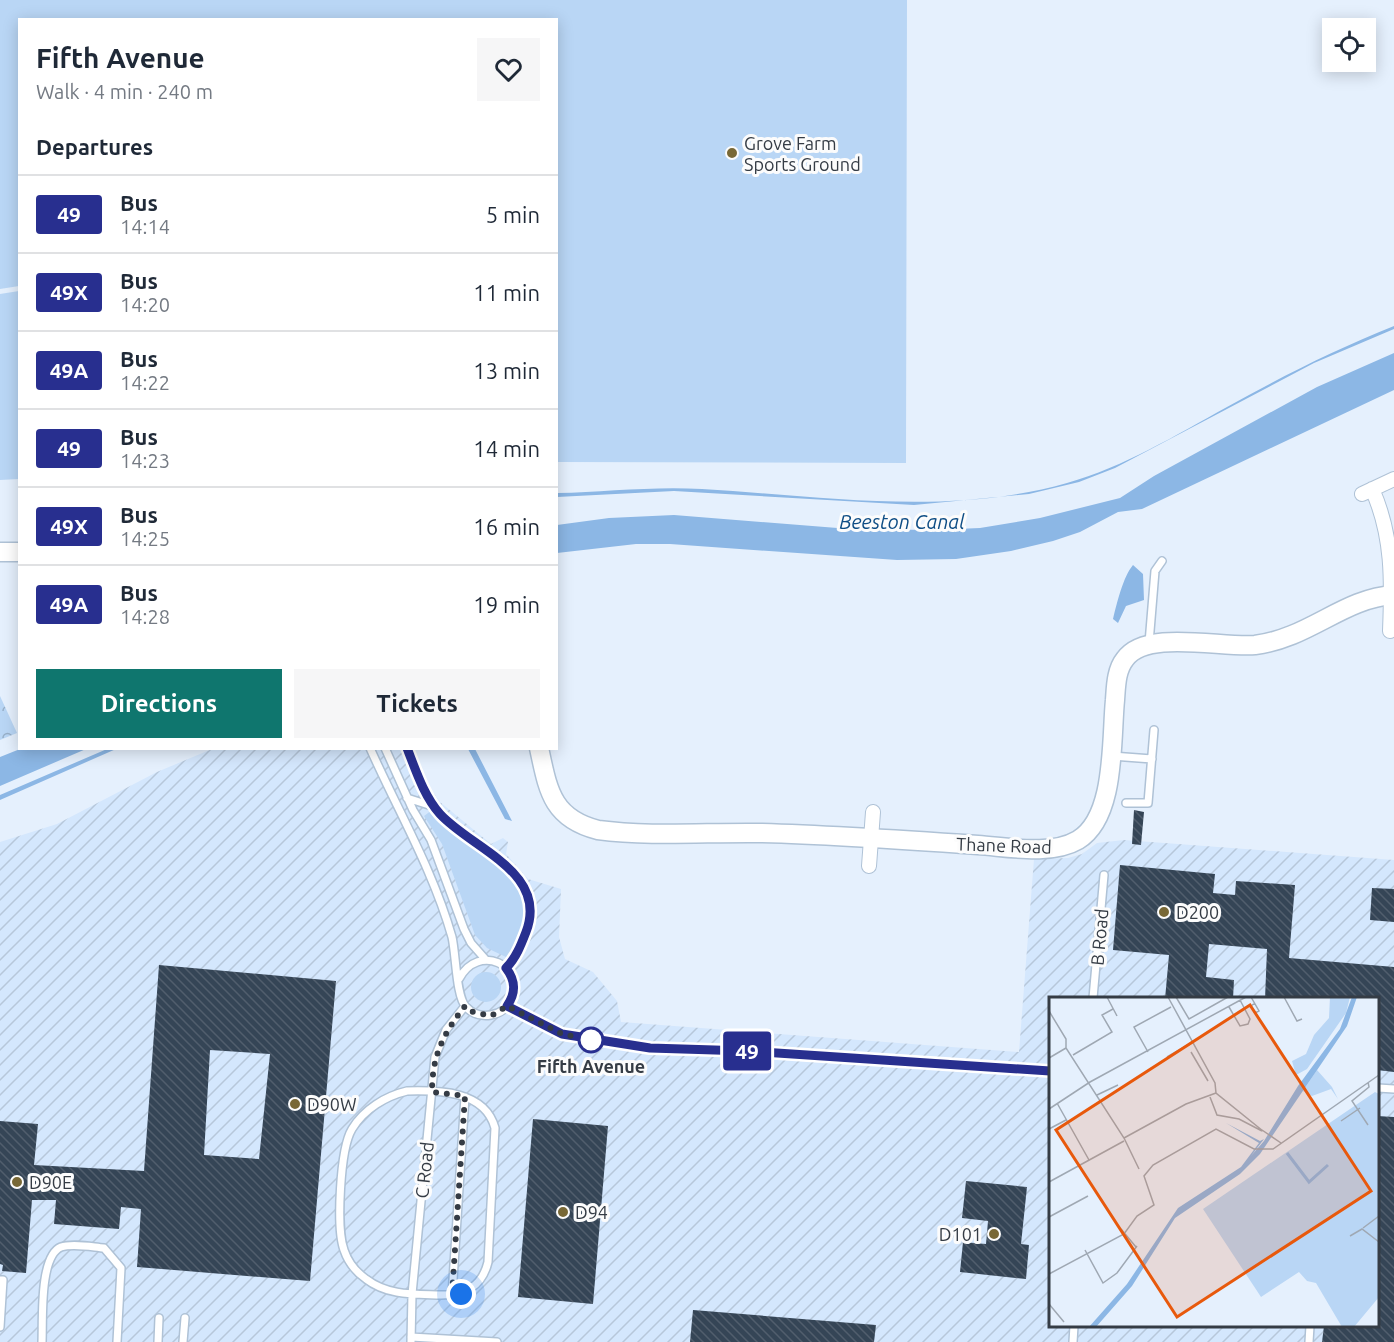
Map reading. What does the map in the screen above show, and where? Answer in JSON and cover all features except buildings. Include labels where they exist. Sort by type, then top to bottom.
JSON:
[{"type":"street","points":[[1390,631],[1393,595],[1387,534],[1367,491],[1394,479]]},
{"type":"street","points":[[0,552],[18,552]]},
{"type":"street","points":[[1149,644],[1264,643],[1304,632],[1360,602],[1393,595]]},
{"type":"street","name":"Thane Road","points":[[539,750],[548,789],[558,806],[576,822],[598,830],[871,838],[1019,848],[1065,846],[1086,834],[1100,814],[1110,755],[1119,670],[1132,651],[1149,644]]},
{"type":"street","points":[[869,866],[873,812]]},
{"type":"lane","points":[[1149,644],[1155,571],[1162,561]]},
{"type":"lane","points":[[1126,803],[1148,803],[1154,730]]},
{"type":"lane","points":[[371,750],[399,811],[419,847],[451,935],[459,979],[459,994],[465,1006],[473,1012],[491,1016],[507,1006],[514,991],[511,975],[506,968],[493,960],[470,965],[459,979]]},
{"type":"lane","points":[[386,750],[407,798],[431,840],[464,929],[471,943],[486,960]]},
{"type":"lane","points":[[407,750],[418,778],[435,807],[447,821],[512,871],[527,893],[530,911],[528,928],[513,961],[506,968]]},
{"type":"lane","points":[[1110,755],[1152,759]]},
{"type":"lane","points":[[407,798],[435,807]]},
{"type":"lane","name":"B Road","points":[[1093,997],[1104,875]]},
{"type":"lane","name":"C Road","points":[[411,1340],[412,1294],[437,1049],[446,1030],[465,1006]]},
{"type":"lane","points":[[507,1006],[562,1034],[650,1048],[747,1051],[1049,1071]]},
{"type":"lane","points":[[1379,1088],[1394,1089]]},
{"type":"lane","points":[[407,1091],[465,1096],[487,1110],[493,1119],[496,1137],[486,1272],[476,1286],[452,1295],[394,1293],[373,1284],[356,1270],[345,1254],[339,1223],[344,1149],[352,1128],[378,1103],[407,1091]]},
{"type":"lane","points":[[452,1295],[465,1096]]},
{"type":"lane","points":[[42,1342],[46,1268],[50,1256],[61,1247],[73,1246],[104,1248],[116,1259],[121,1268],[117,1342]]},
{"type":"lane","points":[[0,1280],[3,1280],[0,1327]]},
{"type":"lane","points":[[158,1342],[159,1317]]},
{"type":"lane","points":[[183,1342],[185,1318]]},
{"type":"lane","points":[[1073,1342],[1074,1327]]},
{"type":"lane","points":[[1309,1342],[1310,1327]]},
{"type":"lane","points":[[411,1340],[497,1342]]},
{"type":"shaded area","points":[[1394,326],[1394,329],[1314,363],[1115,468],[1079,482],[1029,494],[984,498],[1022,493],[1067,483],[1109,468],[1149,450],[1309,364]]},
{"type":"shaded area","points":[[1394,353],[1394,390],[1142,509],[1118,512],[1080,532],[1011,551],[956,559],[897,560],[670,544],[636,544],[558,553],[558,525],[609,518],[674,515],[850,529],[933,530],[980,528],[1040,518],[1120,498],[1154,476],[1317,387]]},
{"type":"shaded area","points":[[684,488],[839,499],[931,502],[970,500],[914,505],[674,491],[558,497],[558,493]]},
{"type":"shaded area","points":[[1133,565],[1143,574],[1144,600],[1126,606],[1118,623],[1113,619],[1116,606],[1123,583]]},
{"type":"shaded area","points":[[18,750],[84,750],[0,786],[0,757]]},
{"type":"shaded area","points":[[105,750],[114,750],[0,800],[0,795]]},
{"type":"shaded area","points":[[210,750],[414,750],[426,782],[440,802],[491,844],[503,838],[508,842],[506,854],[528,879],[561,889],[559,937],[565,959],[593,972],[617,1001],[621,1022],[1019,1052],[1034,859],[1068,858],[1082,854],[1097,843],[1124,840],[1394,860],[1394,1342],[0,1342],[0,842],[57,824],[157,772]]},
{"type":"shaded area","points":[[469,750],[476,750],[512,821],[505,819]]},
{"type":"green space","name":"Grove Farm Sports Ground","points":[[0,0],[907,0],[906,463],[558,462],[558,18],[18,18],[18,286],[0,289]]},
{"type":"green space","points":[[18,291],[18,479],[0,480],[0,294]]},
{"type":"green space","points":[[0,696],[17,733],[0,740]]},
{"type":"green space","points":[[432,810],[445,823],[495,861],[520,891],[525,909],[522,929],[508,958],[487,948],[475,935],[442,844],[424,816]]},
{"type":"green space","points":[[486,972],[497,976],[501,987],[497,998],[486,1002],[475,998],[471,987],[475,976]]},
{"type":"bus line","name":"49","points":[[408,750],[418,778],[440,814],[512,871],[527,893],[530,911],[528,928],[518,952],[506,968],[514,983],[512,999],[507,1006],[535,1023],[562,1034],[650,1048],[747,1051],[1049,1071]]},
{"type":"place","name":"Grove Farm Sports Ground","points":[[732,153]]},
{"type":"place","name":"D200","points":[[1164,912]]},
{"type":"place","name":"Fifth Avenue","points":[[591,1040]]},
{"type":"place","name":"D90W","points":[[295,1104]]},
{"type":"place","name":"D90E","points":[[17,1182]]},
{"type":"place","name":"D94","points":[[563,1212]]},
{"type":"place","name":"D101","points":[[994,1234]]},
{"type":"route","points":[[461,1294],[452,1295],[465,1096],[432,1092],[435,1057],[446,1030],[465,1006],[473,1012],[491,1016],[507,1006],[535,1023],[562,1034],[593,1040],[591,1040]]},
{"type":"water label","name":"Beeston Canal","points":[[902,521]]}]
